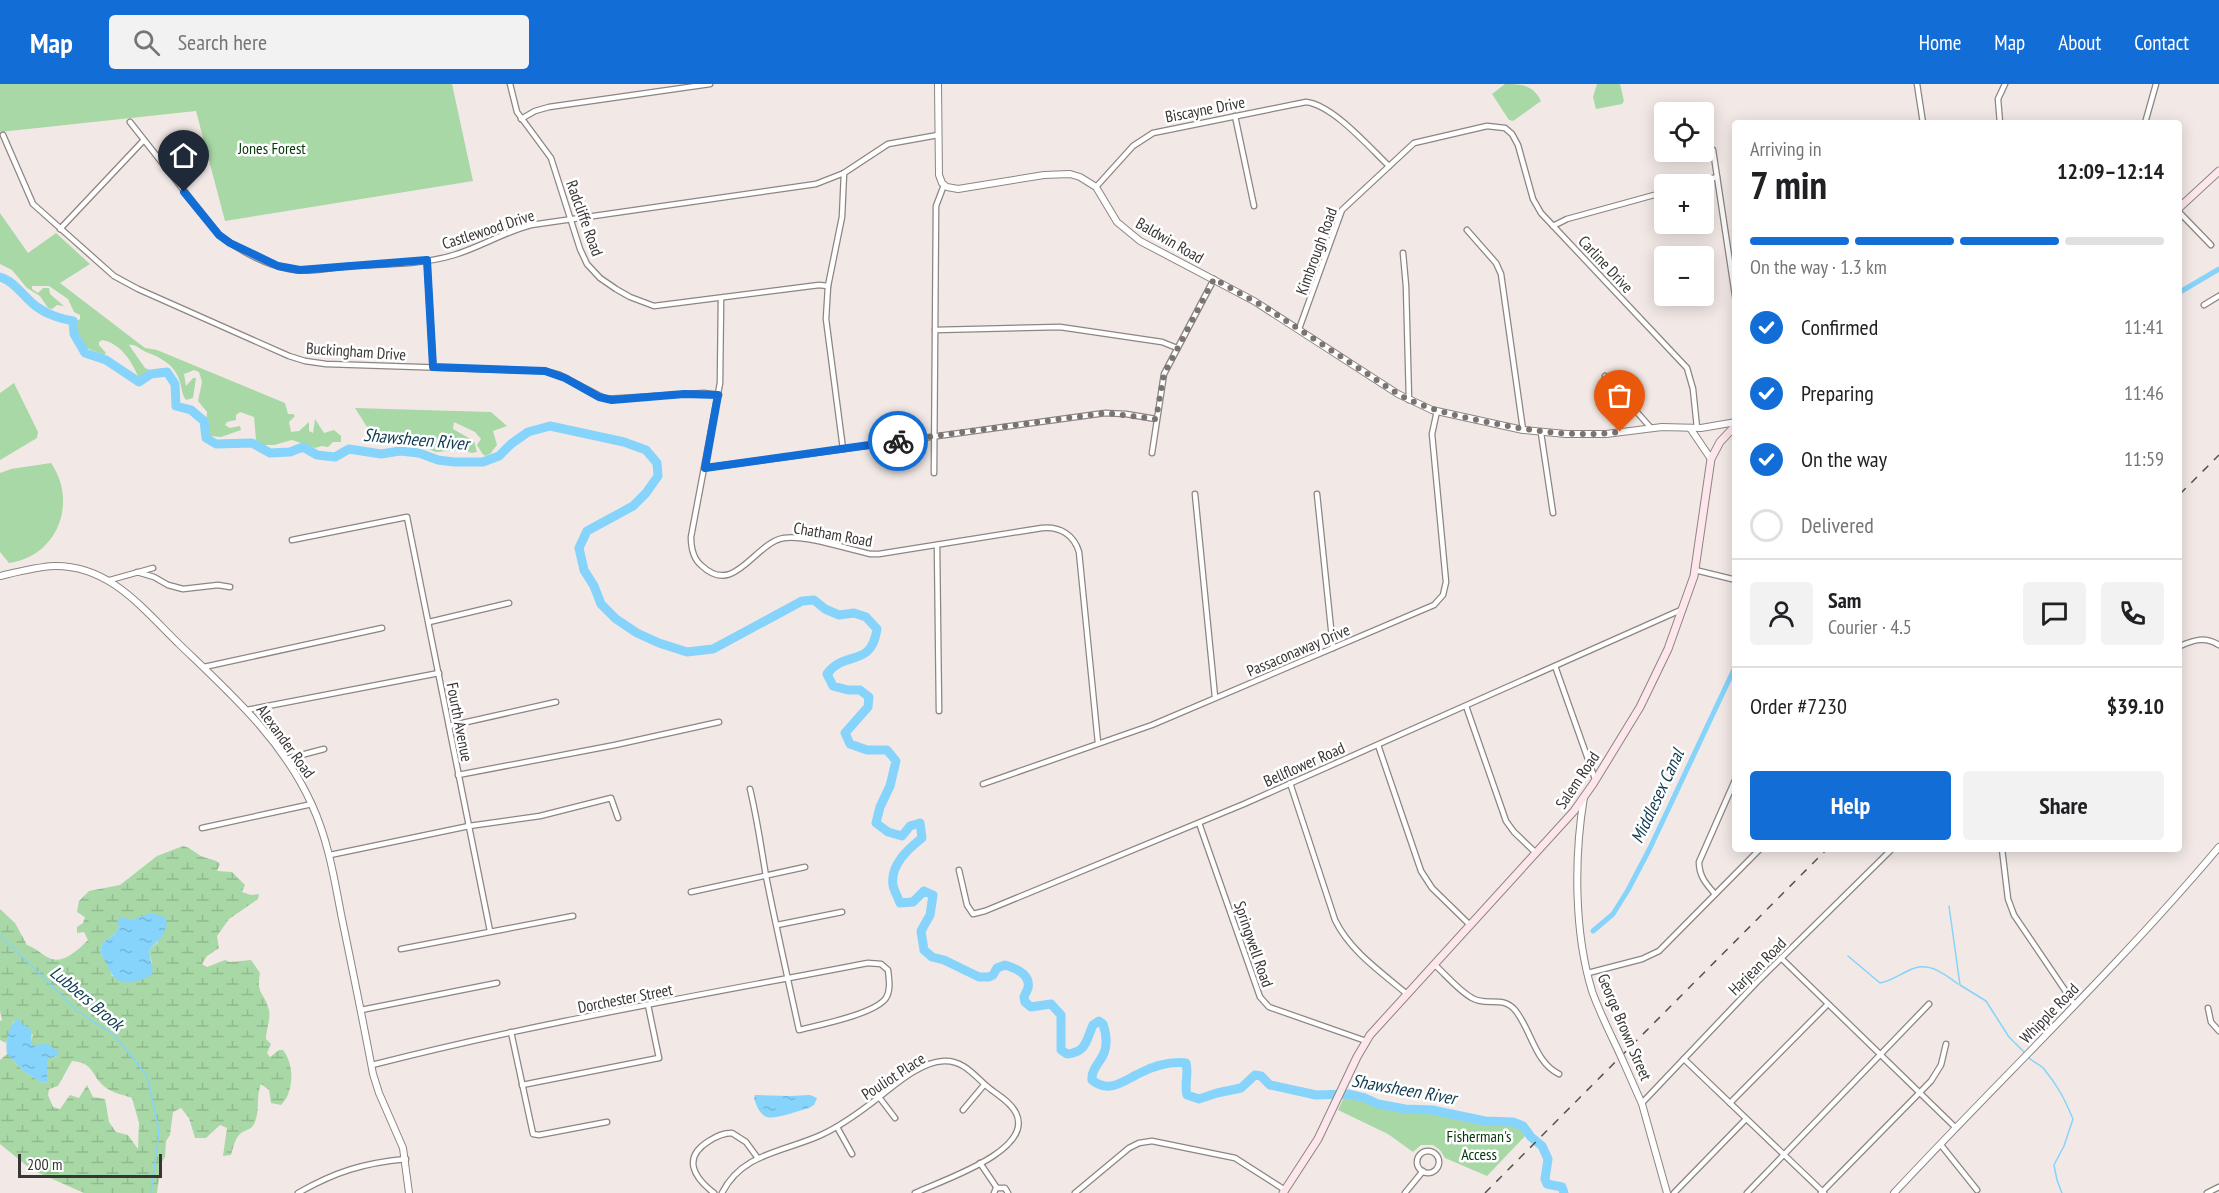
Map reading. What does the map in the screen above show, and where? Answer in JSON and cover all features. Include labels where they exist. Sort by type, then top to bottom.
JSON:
[{"type":"main road","points":[[2182,205],[2219,171]]},
{"type":"main road","name":"Salem Road","points":[[1284,1192],[1311,1150],[1366,1041],[1574,811],[1650,688],[1684,608],[1695,570],[1711,459],[1732,428]]},
{"type":"street","name":"Radcliffe Road","points":[[510,84],[513,102],[521,119],[551,158],[587,264],[600,278],[630,297],[654,306],[828,286]]},
{"type":"street","points":[[521,119],[535,111],[549,107],[710,84]]},
{"type":"street","points":[[938,84],[939,175],[945,185],[952,189],[964,189],[1034,176],[1064,174],[1080,177],[1096,187]]},
{"type":"street","points":[[1917,84],[1923,120]]},
{"type":"street","points":[[2000,120],[1998,99],[2005,84]]},
{"type":"street","points":[[2146,120],[2157,84]]},
{"type":"street","name":"Biscayne Drive","points":[[1096,187],[1145,136],[1161,130],[1297,103],[1314,103],[1332,113],[1389,166]]},
{"type":"street","points":[[1235,116],[1254,206]]},
{"type":"street","name":"Castlewood Drive","points":[[130,122],[219,235],[241,250],[262,260],[300,270],[427,260],[466,250],[518,228],[816,184],[844,173],[888,144],[938,135]]},
{"type":"street","name":"Kimbrough Road","points":[[1299,329],[1316,287],[1340,212],[1349,201],[1415,143],[1496,125],[1505,128],[1514,136],[1528,177]]},
{"type":"street","name":"Buckingham Drive","points":[[3,135],[33,204],[122,282],[289,356],[317,363],[545,371],[565,378],[599,397],[612,400],[684,394],[718,395]]},
{"type":"street","points":[[60,229],[143,141]]},
{"type":"street","points":[[1714,157],[1732,276]]},
{"type":"street","points":[[843,449],[826,320],[828,286],[842,217],[844,173]]},
{"type":"street","name":"Carline Drive","points":[[1528,177],[1535,204],[1553,226],[1685,366],[1692,382],[1693,428]]},
{"type":"street","points":[[934,473],[936,206],[945,185]]},
{"type":"street","name":"Baldwin Road","points":[[1096,187],[1114,218],[1127,231],[1150,246],[1254,301],[1409,400],[1437,411],[1541,433],[1606,434],[1651,428],[1693,428],[1732,423]]},
{"type":"street","points":[[1553,226],[1567,219],[1654,195]]},
{"type":"street","points":[[2182,215],[2211,245]]},
{"type":"street","points":[[1467,230],[1496,263],[1501,274],[1523,430]]},
{"type":"street","points":[[1403,253],[1409,400]]},
{"type":"street","points":[[427,260],[433,367]]},
{"type":"street","points":[[1152,453],[1164,374],[1214,279]]},
{"type":"street","points":[[2204,306],[2219,296]]},
{"type":"street","name":"Chatham Road","points":[[721,298],[722,359],[718,395],[691,543],[697,561],[712,572],[724,575],[736,572],[747,565],[764,546],[783,538],[800,538],[870,554],[1047,527],[1063,531],[1078,547],[1080,558],[1098,743]]},
{"type":"street","points":[[935,330],[1060,327],[1162,342],[1177,348]]},
{"type":"street","points":[[1605,376],[1651,428]]},
{"type":"street","name":"Passaconaway Drive","points":[[983,784],[1152,725],[1434,605],[1443,595],[1446,575],[1432,434],[1437,411]]},
{"type":"street","points":[[705,468],[1105,413],[1156,419]]},
{"type":"street","points":[[1693,428],[1711,459]]},
{"type":"street","points":[[1541,433],[1553,513]]},
{"type":"street","points":[[1195,494],[1215,697]]},
{"type":"street","points":[[1317,494],[1332,648]]},
{"type":"street","name":"Fourth Avenue","points":[[292,540],[407,518],[490,931]]},
{"type":"street","points":[[937,545],[939,711]]},
{"type":"street","name":"Alexander Road","points":[[0,576],[42,567],[62,567],[81,569],[110,580],[138,603],[247,710],[286,759],[312,804],[330,855],[375,1080],[384,1106],[399,1135],[406,1159],[409,1193]]},
{"type":"street","points":[[110,580],[153,568]]},
{"type":"street","points":[[1695,570],[1732,579]]},
{"type":"street","points":[[137,572],[183,589],[218,585],[230,588]]},
{"type":"street","points":[[429,622],[509,603]]},
{"type":"street","name":"Bellflower Road","points":[[959,870],[967,905],[973,914],[984,911],[1199,823],[1684,608]]},
{"type":"street","points":[[204,667],[382,628]]},
{"type":"street","points":[[2182,645],[2201,639],[2213,641],[2219,645]]},
{"type":"street","points":[[1555,666],[1595,780]]},
{"type":"street","points":[[247,710],[439,673]]},
{"type":"street","points":[[449,726],[556,702]]},
{"type":"street","points":[[1466,706],[1506,821],[1536,853]]},
{"type":"street","points":[[458,775],[615,745],[719,722]]},
{"type":"street","points":[[1378,745],[1421,871],[1432,888],[1470,925]]},
{"type":"street","points":[[286,759],[324,749]]},
{"type":"street","points":[[1290,783],[1335,920],[1342,934],[1352,946],[1407,994]]},
{"type":"street","points":[[1715,894],[1700,873],[1699,862],[1732,787]]},
{"type":"street","points":[[750,789],[788,979]]},
{"type":"street","name":"George Brown Street","points":[[1584,797],[1579,833],[1578,880],[1580,924],[1588,973],[1597,1003],[1642,1103],[1667,1193]]},
{"type":"street","points":[[330,855],[469,826],[540,816],[610,798],[618,818]]},
{"type":"street","points":[[202,828],[312,804]]},
{"type":"street","name":"Springwell Road","points":[[1199,823],[1260,998],[1269,1007],[1366,1041]]},
{"type":"street","name":"Whipple Road","points":[[1894,1193],[2153,923],[2219,847]]},
{"type":"street","points":[[1588,973],[1642,960],[1659,951],[1757,852]]},
{"type":"street","name":"Harjean Road","points":[[1642,1103],[1781,958],[1889,852]]},
{"type":"street","points":[[2002,852],[2008,899],[2014,915],[2075,1005]]},
{"type":"street","points":[[691,892],[805,867]]},
{"type":"street","points":[[777,926],[842,912]]},
{"type":"street","points":[[401,949],[573,916]]},
{"type":"street","points":[[1781,958],[1956,1128]]},
{"type":"street","name":"Dorchester Street","points":[[372,1065],[511,1032],[868,963],[884,965],[888,970],[889,982],[886,998],[878,1005],[858,1014],[799,1030],[788,979]]},
{"type":"street","points":[[1434,964],[1475,1000],[1503,1001],[1509,1005],[1520,1018],[1547,1066],[1559,1074]]},
{"type":"street","points":[[361,1010],[496,983]]},
{"type":"street","points":[[1730,1103],[1828,1004]]},
{"type":"street","points":[[1747,1193],[1929,1004]]},
{"type":"street","points":[[522,1085],[659,1058],[648,1005]]},
{"type":"street","points":[[2208,1008],[2211,1022],[2219,1031]]},
{"type":"street","points":[[511,1032],[531,1131],[534,1135],[607,1122]]},
{"type":"street","points":[[1684,1059],[1823,1192],[1936,1073],[1941,1065],[1946,1044]]},
{"type":"street","name":"Pouliot Place","points":[[722,1193],[738,1171],[757,1157],[800,1144],[837,1127],[923,1068],[943,1061],[962,1064],[1012,1106],[1016,1113],[1017,1133],[1009,1144],[980,1163],[915,1193]]},
{"type":"street","points":[[963,1110],[984,1084]]},
{"type":"street","points":[[879,1097],[895,1118]]},
{"type":"street","points":[[1674,1193],[1746,1119]]},
{"type":"street","points":[[837,1127],[852,1154]]},
{"type":"street","points":[[714,1193],[700,1178],[693,1165],[693,1155],[700,1147],[719,1135],[733,1133],[746,1142],[757,1157]]},
{"type":"street","points":[[1075,1193],[1129,1148],[1139,1143],[1152,1141],[1235,1158],[1284,1192]]},
{"type":"street","points":[[1941,1144],[1977,1190]]},
{"type":"street","points":[[1405,1193],[1423,1172],[1433,1172],[1438,1165],[1438,1157],[1433,1152],[1424,1151],[1418,1156],[1417,1165],[1423,1172]]},
{"type":"street","points":[[298,1193],[344,1170],[365,1164],[406,1159]]},
{"type":"street","points":[[980,1163],[995,1190],[1003,1187],[1008,1193]]},
{"type":"street","points":[[2207,1193],[2219,1187]]},
{"type":"green space","name":"Jones Forest","points":[[0,84],[452,84],[473,181],[225,221],[196,111],[0,132]]},
{"type":"green space","points":[[1505,84],[1526,86],[1541,101],[1513,121],[1509,120],[1492,94]]},
{"type":"green space","points":[[1597,84],[1620,84],[1624,101],[1622,104],[1596,109],[1593,97]]},
{"type":"green space","points":[[0,213],[28,253],[56,233],[90,264],[60,283],[145,348],[157,350],[285,403],[288,414],[295,416],[289,422],[291,432],[299,431],[309,422],[309,431],[313,433],[315,419],[324,433],[334,430],[341,436],[341,442],[333,442],[328,447],[315,448],[292,440],[274,445],[261,445],[256,440],[254,417],[240,412],[236,415],[236,420],[227,422],[225,425],[230,428],[240,426],[241,430],[221,437],[209,436],[206,432],[207,412],[198,401],[202,382],[199,372],[194,370],[184,374],[186,386],[193,378],[196,378],[193,398],[186,400],[175,371],[167,363],[136,346],[129,345],[145,368],[150,370],[146,377],[138,376],[124,353],[108,342],[102,340],[99,342],[106,353],[104,355],[86,348],[78,341],[80,336],[77,333],[75,322],[80,319],[80,315],[74,312],[68,299],[49,286],[32,286],[32,289],[38,293],[43,288],[49,288],[50,294],[64,306],[57,305],[52,309],[48,308],[40,296],[27,288],[12,270],[0,264]]},
{"type":"green space","points":[[14,383],[38,432],[37,438],[0,460],[0,393]]},
{"type":"green space","points":[[355,408],[491,412],[507,426],[493,431],[497,445],[490,454],[485,456],[477,445],[481,439],[475,432],[454,422],[453,429],[474,441],[477,452],[461,450],[436,452],[413,443],[396,446],[387,444],[380,435],[367,427]]},
{"type":"green space","points":[[51,463],[59,478],[63,494],[58,525],[51,539],[40,550],[26,558],[9,563],[0,552],[0,473],[11,469]]},
{"type":"green space","points":[[183,846],[186,847],[218,862],[220,864],[217,871],[232,872],[245,885],[242,892],[251,895],[259,894],[258,899],[229,919],[217,936],[219,948],[207,956],[202,964],[207,967],[225,960],[230,962],[251,960],[260,973],[260,989],[269,1010],[266,1039],[271,1044],[267,1053],[270,1057],[279,1050],[283,1050],[290,1063],[291,1086],[281,1105],[271,1103],[269,1090],[261,1084],[254,1125],[239,1135],[231,1155],[223,1156],[227,1128],[220,1125],[206,1138],[195,1138],[189,1118],[181,1108],[173,1112],[170,1135],[166,1141],[165,1157],[161,1163],[157,1193],[84,1193],[32,1170],[0,1144],[0,1060],[7,1054],[23,1071],[43,1083],[47,1082],[47,1059],[57,1056],[45,1045],[30,1045],[33,1035],[17,1019],[13,1022],[6,1043],[0,1040],[0,1021],[2,1020],[0,1011],[0,909],[15,923],[27,945],[54,960],[65,958],[88,940],[84,932],[77,933],[77,927],[83,923],[85,917],[77,912],[79,901],[89,891],[120,885],[157,856]],"holes":[[[150,914],[158,942],[149,950],[152,963],[112,976],[100,952],[102,943],[115,934],[119,926]],[[72,1061],[89,1067],[100,1083],[108,1089],[132,1098],[139,1123],[138,1149],[128,1135],[116,1132],[109,1122],[105,1099],[93,1097],[87,1085],[79,1098],[70,1095],[60,1109],[53,1107],[48,1095],[49,1089],[58,1086]]]},
{"type":"green space","name":"Fisherman's Access","points":[[1345,1095],[1386,1106],[1435,1110],[1485,1121],[1514,1123],[1528,1133],[1487,1176],[1445,1158],[1433,1145],[1421,1145],[1413,1152],[1388,1134],[1338,1110]]},
{"type":"water","points":[[150,913],[165,917],[167,924],[162,937],[149,950],[153,972],[142,980],[128,983],[117,980],[100,952],[102,943],[115,934],[119,926],[117,921],[121,917],[132,920]]},
{"type":"water","points":[[17,1018],[31,1030],[31,1045],[48,1044],[59,1052],[57,1056],[47,1059],[47,1082],[43,1083],[23,1071],[7,1054],[8,1035]]},
{"type":"water","points":[[755,1095],[810,1095],[817,1098],[814,1105],[809,1108],[770,1118],[760,1112],[754,1098]]},
{"type":"waterway","name":"Middlesex Canal","points":[[2182,291],[2219,269]]},
{"type":"waterway","name":"Shawsheen River","points":[[0,277],[15,286],[41,310],[73,321],[74,334],[85,353],[106,360],[139,382],[151,374],[167,372],[175,384],[176,406],[191,410],[204,421],[206,438],[216,444],[252,443],[270,453],[290,452],[303,447],[317,455],[335,457],[349,449],[381,454],[400,451],[419,453],[438,460],[483,462],[499,456],[528,432],[550,426],[624,442],[646,450],[657,463],[658,476],[633,506],[587,531],[579,548],[584,570],[601,604],[616,619],[637,633],[687,652],[713,649],[802,601],[814,600],[825,609],[839,615],[854,613],[866,617],[877,629],[869,649],[863,654],[842,662],[827,674],[833,686],[860,690],[869,697],[868,707],[845,733],[850,744],[867,750],[887,750],[896,761],[890,786],[880,807],[876,823],[888,832],[902,836],[910,826],[920,823],[922,838],[906,852],[897,864],[893,885],[900,903],[913,902],[924,891],[933,895],[930,915],[921,931],[924,950],[932,957],[944,960],[979,977],[989,977],[997,968],[1005,965],[1021,972],[1028,983],[1025,1002],[1031,1007],[1051,1004],[1061,1015],[1061,1050],[1067,1054],[1082,1048],[1093,1025],[1099,1021],[1103,1024],[1106,1038],[1105,1049],[1092,1076],[1092,1080],[1098,1084],[1116,1085],[1156,1066],[1186,1063],[1187,1095],[1199,1099],[1241,1088],[1255,1075],[1261,1076],[1270,1085],[1316,1095],[1348,1094],[1378,1104],[1405,1109],[1432,1110],[1485,1121],[1513,1122],[1523,1126],[1542,1146],[1548,1159],[1545,1179],[1547,1184],[1562,1187],[1564,1193]]},
{"type":"waterway","name":"Middlesex Canal","points":[[1593,931],[1613,914],[1628,890],[1732,674]]},
{"type":"waterway","points":[[1949,906],[1960,985],[1986,1001],[2009,1037],[2026,1054]]},
{"type":"waterway","name":"Lubbers Brook","points":[[0,935],[76,1010],[115,1036],[147,1076],[159,1130],[151,1193]]},
{"type":"waterway","points":[[1848,956],[1880,983],[1910,970],[1927,967],[1958,984]]},
{"type":"waterway","points":[[2029,1058],[2042,1067],[2053,1081],[2064,1098],[2073,1119],[2064,1146],[2054,1165],[2062,1193]]},
{"type":"railway","points":[[2182,492],[2219,455]]},
{"type":"railway","points":[[1485,1193],[1824,852]]},
{"type":"way so far","points":[[898,441],[1105,413],[1156,419],[1164,374],[1214,279],[1261,305],[1420,406],[1541,433],[1606,434],[1620,432]]},
{"type":"route","points":[[184,192],[219,235],[230,243],[255,257],[292,270],[427,260],[433,367],[552,372],[599,397],[612,400],[704,393],[718,395],[705,468],[898,441]]}]
